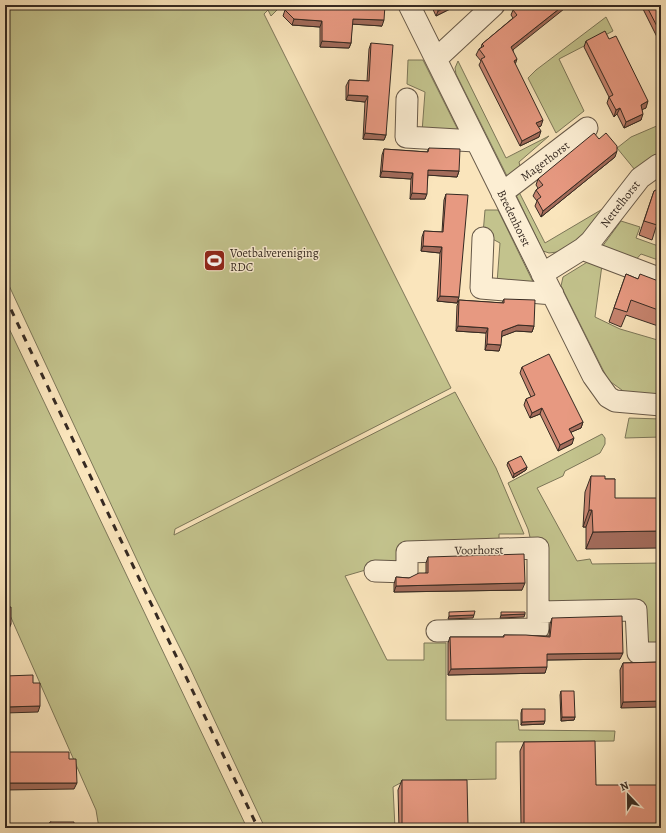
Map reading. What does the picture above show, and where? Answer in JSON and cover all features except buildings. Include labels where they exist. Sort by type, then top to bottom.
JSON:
[{"type":"street","name":"Bredenhorst","points":[[409,5],[475,141],[593,376],[608,397],[615,401],[627,404],[661,405]]},
{"type":"street","points":[[436,59],[494,5]]},
{"type":"street","points":[[407,99],[406,137],[475,141]]},
{"type":"street","name":"Magerhorst","points":[[502,193],[587,128]]},
{"type":"street","name":"Nettelhorst","points":[[542,274],[591,242],[640,178],[658,165],[661,166]]},
{"type":"street","points":[[483,238],[481,288],[553,294]]},
{"type":"street","points":[[582,249],[661,279]]},
{"type":"street","name":"Voorhorst","points":[[375,571],[407,572],[407,552],[538,548],[538,629],[437,631]]},
{"type":"street","points":[[539,612],[636,610],[638,653],[661,653]]},
{"type":"green space","points":[[5,5],[282,5],[271,16],[268,10],[264,14],[451,388],[175,529],[174,535],[455,392],[496,468],[524,534],[499,534],[499,544],[400,566],[376,567],[345,576],[387,660],[424,660],[424,643],[446,643],[446,720],[518,720],[519,730],[615,731],[614,741],[496,742],[496,779],[404,781],[393,787],[395,828],[265,828],[190,668],[150,588],[5,277]]},
{"type":"green space","points":[[606,17],[613,31],[559,59],[584,111],[556,133],[528,78],[536,70]]},
{"type":"green space","points":[[408,60],[423,60],[460,134],[422,132],[425,92],[407,84]]},
{"type":"green space","points":[[458,61],[506,158],[549,136],[519,162],[522,174],[511,184],[456,74],[455,68]]},
{"type":"green space","points":[[659,125],[661,129],[661,158],[635,170],[617,148],[631,137]]},
{"type":"green space","points":[[519,192],[545,243],[611,204],[599,221],[559,256],[557,252],[549,253],[543,251],[516,195]]},
{"type":"green space","points":[[485,210],[498,210],[535,286],[497,283],[500,243],[483,234]]},
{"type":"green space","points":[[621,221],[640,227],[636,238],[661,247],[661,261],[641,254],[633,263],[599,251]]},
{"type":"green space","points":[[589,261],[602,265],[595,317],[620,329],[661,341],[661,395],[626,393],[608,380],[561,286],[563,277]]},
{"type":"green space","points":[[5,320],[247,828],[99,828],[96,810],[5,604]]},
{"type":"green space","points":[[629,418],[661,419],[661,437],[625,438]]},
{"type":"green space","points":[[602,434],[605,438],[605,444],[600,453],[565,471],[563,476],[537,488],[577,561],[590,559],[592,564],[661,563],[661,647],[646,647],[643,606],[547,606],[528,529],[508,483]]},
{"type":"railway","points":[[5,297],[258,828]]},
{"type":"place","name":"Voetbalvereniging RDC","points":[[214,260]]}]
